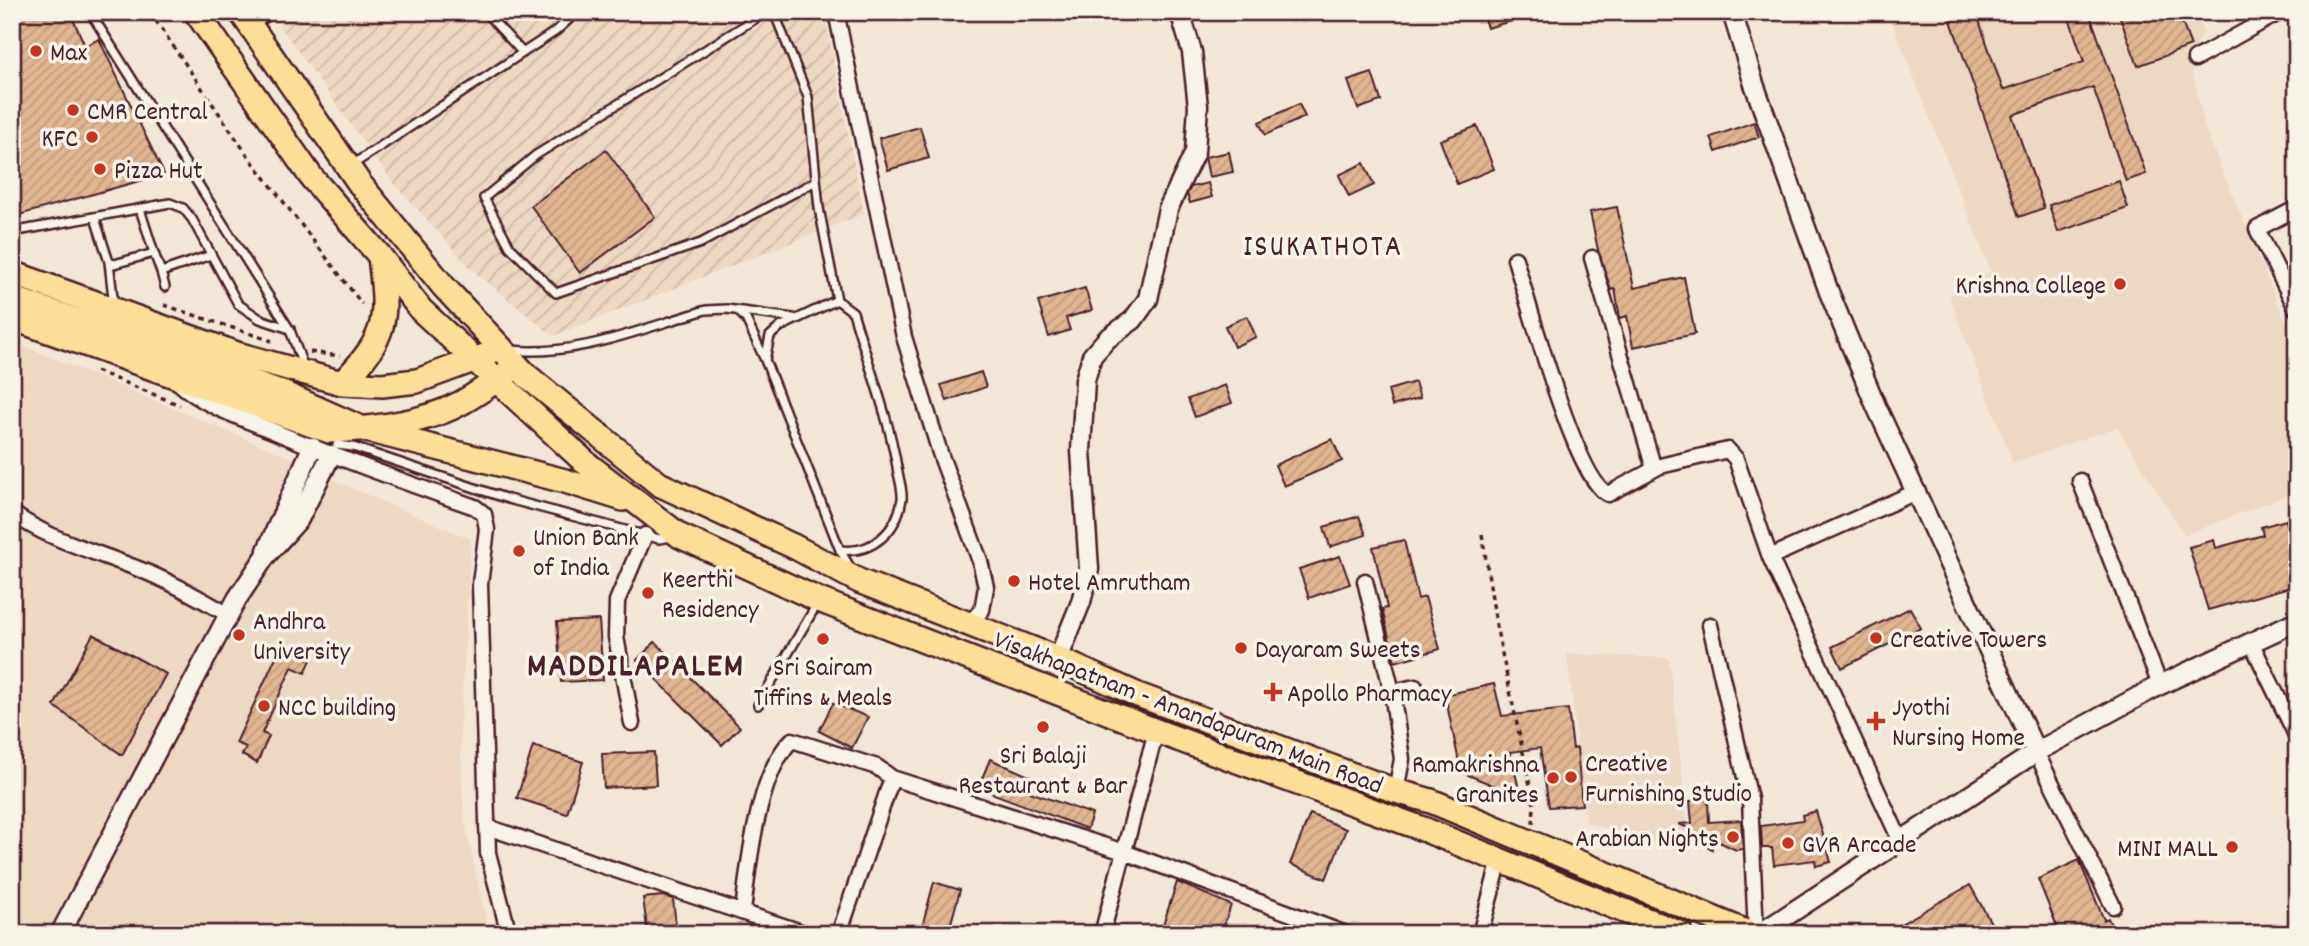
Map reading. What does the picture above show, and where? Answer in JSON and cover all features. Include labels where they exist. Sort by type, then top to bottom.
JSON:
[{"type":"main road","name":"Visakhapatnam - Anandapuram Main Road","points":[[196,12],[312,178],[379,255],[421,310],[586,463],[680,536],[819,600],[1156,731],[1500,860],[1681,934]]},
{"type":"main road","name":"Visakhapatnam - Anandapuram Main Road","points":[[253,16],[348,168],[444,287],[499,349],[659,484],[795,547],[859,581],[966,626],[1058,659],[1138,695],[1396,791],[1432,801],[1755,934]]},
{"type":"main road","points":[[342,383],[370,350],[382,329],[386,307],[379,255]]},
{"type":"main road","points":[[12,274],[114,308],[237,354],[342,383],[382,385],[417,381],[477,361],[499,349]]},
{"type":"main road","points":[[12,298],[278,391],[363,429],[565,481],[636,503]]},
{"type":"main road","points":[[12,318],[328,431],[363,429],[434,415],[458,405],[518,366]]},
{"type":"street","points":[[836,12],[904,337],[941,456],[984,575],[982,610],[966,626]]},
{"type":"street","points":[[1058,659],[1081,602],[1089,569],[1080,451],[1085,380],[1092,356],[1107,339],[1133,320],[1148,299],[1168,209],[1195,152],[1198,106],[1192,52],[1180,12]]},
{"type":"street","points":[[1732,12],[1754,84],[1829,292],[1876,406],[1918,491],[2036,752],[2113,906]]},
{"type":"street","points":[[2195,59],[2280,12]]},
{"type":"street","points":[[2296,309],[2256,229],[2297,208]]},
{"type":"street","points":[[1592,258],[1654,468]]},
{"type":"street","points":[[1515,259],[1564,413],[1597,486],[1608,494],[1654,468],[1685,457],[1728,450],[1736,459],[1770,557],[1900,840]]},
{"type":"street","points":[[172,376],[190,393],[313,447],[334,450],[475,507],[484,514],[487,528],[480,584],[488,853],[509,934]]},
{"type":"street","points":[[265,557],[275,527],[313,447]]},
{"type":"street","points":[[60,934],[229,615],[265,557],[299,519],[334,450]]},
{"type":"street","points":[[2080,481],[2160,685]]},
{"type":"street","points":[[1770,557],[1918,491]]},
{"type":"street","points":[[12,513],[31,526],[92,553],[136,568],[229,615]]},
{"type":"street","points":[[632,723],[616,637],[617,601],[645,536]]},
{"type":"street","points":[[1365,582],[1392,692],[1402,758],[1396,791]]},
{"type":"street","points":[[1755,934],[2036,752],[2160,685],[2297,621]]},
{"type":"street","points":[[1710,625],[1750,799],[1755,934]]},
{"type":"street","points":[[2251,642],[2297,737]]},
{"type":"street","points":[[1392,692],[1415,687]]},
{"type":"street","points":[[1102,934],[1156,731]]},
{"type":"street","points":[[743,912],[750,848],[778,753],[792,740],[877,767],[892,778],[1124,852],[1346,934]]},
{"type":"street","points":[[839,934],[892,778]]},
{"type":"street","points":[[487,827],[807,934]]},
{"type":"street","points":[[1480,934],[1500,860]]},
{"type":"lane","points":[[90,12],[290,330],[306,372]]},
{"type":"lane","points":[[485,12],[523,53]]},
{"type":"lane","points":[[348,168],[523,53],[578,12]]},
{"type":"lane","points":[[766,12],[536,155],[484,198],[510,247],[556,293],[701,243],[816,181]]},
{"type":"lane","points":[[774,12],[808,97],[816,181],[837,300],[853,312],[891,431],[902,498],[892,523],[874,547],[856,552],[840,550]]},
{"type":"lane","points":[[12,232],[170,203],[183,208],[238,304],[260,320],[290,330]]},
{"type":"lane","points":[[141,209],[165,287]]},
{"type":"lane","points":[[94,218],[109,262],[114,308]]},
{"type":"lane","points":[[109,262],[124,262],[154,253]]},
{"type":"lane","points":[[161,272],[211,254]]},
{"type":"lane","points":[[765,360],[771,336],[794,318],[837,300]]},
{"type":"lane","points":[[499,349],[539,353],[569,349],[706,310],[794,318]]},
{"type":"lane","points":[[738,311],[746,319],[765,360],[840,550],[859,581]]},
{"type":"lane","points":[[518,366],[539,353]]},
{"type":"lane","points":[[334,450],[363,429]]},
{"type":"lane","points":[[334,450],[354,447],[536,507],[645,536],[659,539],[680,536]]},
{"type":"lane","points":[[758,705],[819,600]]},
{"type":"path","points":[[1482,534],[1497,630],[1534,804],[1532,843]]},
{"type":"shaded area","points":[[297,12],[824,12],[864,214],[553,336],[471,269],[392,181],[278,24]]},
{"type":"shaded area","name":"Krishna College","points":[[1888,12],[2195,12],[2204,33],[2189,58],[2206,132],[2297,349],[2297,491],[2185,535],[2117,427],[2013,463],[1949,296],[1991,272]]},
{"type":"shaded area","name":"Andhra University","points":[[12,341],[289,457],[330,479],[471,539],[460,732],[464,819],[489,934],[12,934]]},
{"type":"shaded area","points":[[1567,654],[1669,658],[1691,854],[1586,822]]},
{"type":"building","name":"CMR Central","points":[[12,12],[70,12],[85,46],[99,39],[164,174],[12,217]]},
{"type":"building","points":[[1482,12],[1528,12],[1529,16],[1487,28]]},
{"type":"building","points":[[1948,12],[1976,12],[2003,90],[2084,62],[2067,12],[2089,12],[2146,174],[2126,181],[2093,87],[2012,115],[2044,208],[2019,217]]},
{"type":"building","points":[[2118,12],[2178,12],[2191,46],[2138,66]]},
{"type":"building","points":[[1372,73],[1381,101],[1358,109],[1348,81]]},
{"type":"building","points":[[1299,104],[1305,117],[1265,135],[1259,122]]},
{"type":"building","points":[[1754,122],[1759,137],[1716,152],[1711,137]]},
{"type":"building","points":[[1477,126],[1494,169],[1457,184],[1440,140]]},
{"type":"building","points":[[920,127],[929,158],[888,170],[879,138]]},
{"type":"building","points":[[606,150],[655,217],[580,273],[531,206]]},
{"type":"building","points":[[1229,152],[1233,172],[1209,177],[1205,157]]},
{"type":"building","points":[[1364,163],[1374,185],[1349,197],[1339,175]]},
{"type":"building","points":[[2119,181],[2128,208],[2058,232],[2049,205]]},
{"type":"building","points":[[1208,183],[1212,197],[1190,203],[1187,194],[1191,187]]},
{"type":"building","points":[[1617,207],[1634,288],[1684,277],[1695,334],[1633,347],[1627,316],[1620,318],[1615,289],[1611,290],[1598,250],[1590,212]]},
{"type":"building","points":[[1085,288],[1092,310],[1066,318],[1070,330],[1049,337],[1038,302]]},
{"type":"building","points":[[1247,316],[1256,337],[1234,347],[1225,326]]},
{"type":"building","points":[[981,372],[986,387],[947,401],[941,385]]},
{"type":"building","points":[[1415,382],[1420,398],[1392,406],[1388,390]]},
{"type":"building","points":[[1225,385],[1232,403],[1195,417],[1188,399]]},
{"type":"building","points":[[1332,439],[1342,461],[1284,486],[1275,465]]},
{"type":"building","points":[[1359,516],[1366,535],[1330,547],[1324,527]]},
{"type":"building","points":[[2286,520],[2297,560],[2297,585],[2208,610],[2189,547],[2214,540],[2216,548],[2263,535],[2261,527]]},
{"type":"building","points":[[1404,540],[1418,599],[1425,597],[1440,649],[1395,662],[1382,609],[1387,608],[1373,547]]},
{"type":"building","points":[[1340,556],[1350,584],[1309,598],[1299,569]]},
{"type":"building","name":"Creative Towers","points":[[1910,608],[1921,628],[1842,668],[1832,647]]},
{"type":"building","points":[[599,620],[603,680],[561,682],[557,622]]},
{"type":"building","points":[[93,634],[166,674],[122,755],[54,706]]},
{"type":"building","points":[[655,642],[740,727],[722,745],[637,660]]},
{"type":"building","name":"NCC building","points":[[281,646],[311,660],[305,673],[292,667],[262,733],[269,736],[257,763],[242,755],[246,747],[236,743]]},
{"type":"building","points":[[1494,684],[1502,716],[1568,709],[1573,749],[1577,748],[1582,805],[1549,807],[1540,748],[1510,752],[1521,797],[1461,772],[1445,695]]},
{"type":"building","points":[[833,703],[868,717],[852,748],[819,731]]},
{"type":"building","points":[[533,746],[583,762],[567,814],[517,798]]},
{"type":"building","points":[[654,752],[656,785],[604,788],[602,754]]},
{"type":"building","points":[[990,759],[1036,779],[1030,792],[1092,814],[1087,829],[978,788]]},
{"type":"building","points":[[1708,800],[1709,822],[1741,820],[1743,849],[1736,850],[1711,838],[1712,849],[1693,837],[1693,830],[1679,824],[1692,823],[1690,801]]},
{"type":"building","points":[[1816,811],[1831,862],[1816,866],[1815,860],[1774,865],[1772,848],[1762,848],[1761,826],[1803,820],[1802,815]]},
{"type":"building","points":[[1310,814],[1346,829],[1326,879],[1290,864]]},
{"type":"building","points":[[2079,860],[2104,920],[2108,918],[2115,934],[2060,934],[2038,879]]},
{"type":"building","points":[[934,882],[960,890],[948,934],[920,934]]},
{"type":"building","points":[[1177,882],[1231,905],[1221,934],[1160,934]]},
{"type":"building","points":[[1970,885],[1991,923],[1972,934],[1883,934]]},
{"type":"building","points":[[663,896],[673,899],[676,925],[647,928],[643,898]]},
{"type":"place","name":"Max","points":[[36,51]]},
{"type":"place","name":"CMR Central","points":[[73,110]]},
{"type":"place","name":"KFC","points":[[92,137]]},
{"type":"place","name":"Pizza Hut","points":[[100,169]]},
{"type":"place","name":"Krishna College","points":[[2120,284]]},
{"type":"place","name":"Union Bank of India","points":[[519,551]]},
{"type":"place","name":"Hotel Amrutham","points":[[1014,581]]},
{"type":"place","name":"Keerthi Residency","points":[[648,593]]},
{"type":"place","name":"Andhra University","points":[[239,635]]},
{"type":"place","name":"Creative Towers","points":[[1876,638]]},
{"type":"place","name":"Sri Sairam Tiffins & Meals","points":[[823,639]]},
{"type":"place","name":"Dayaram Sweets","points":[[1241,648]]},
{"type":"place","name":"Apollo Pharmacy","points":[[1273,692]]},
{"type":"place","name":"NCC building","points":[[264,706]]},
{"type":"place","name":"Jyothi Nursing Home","points":[[1876,721]]},
{"type":"place","name":"Sri Balaji Restaurant & Bar","points":[[1043,727]]},
{"type":"place","name":"Creative Furnishing Studio","points":[[1571,777]]},
{"type":"place","name":"Ramakrishna Granites","points":[[1553,778]]},
{"type":"place","name":"Arabian Nights","points":[[1733,837]]},
{"type":"place","name":"GVR Arcade","points":[[1788,843]]},
{"type":"place","name":"MINI MALL","points":[[2232,847]]},
{"type":"district","name":"ISUKATHOTA","points":[[1323,245]]},
{"type":"district","name":"MADDILAPALEM","points":[[636,663]]}]
